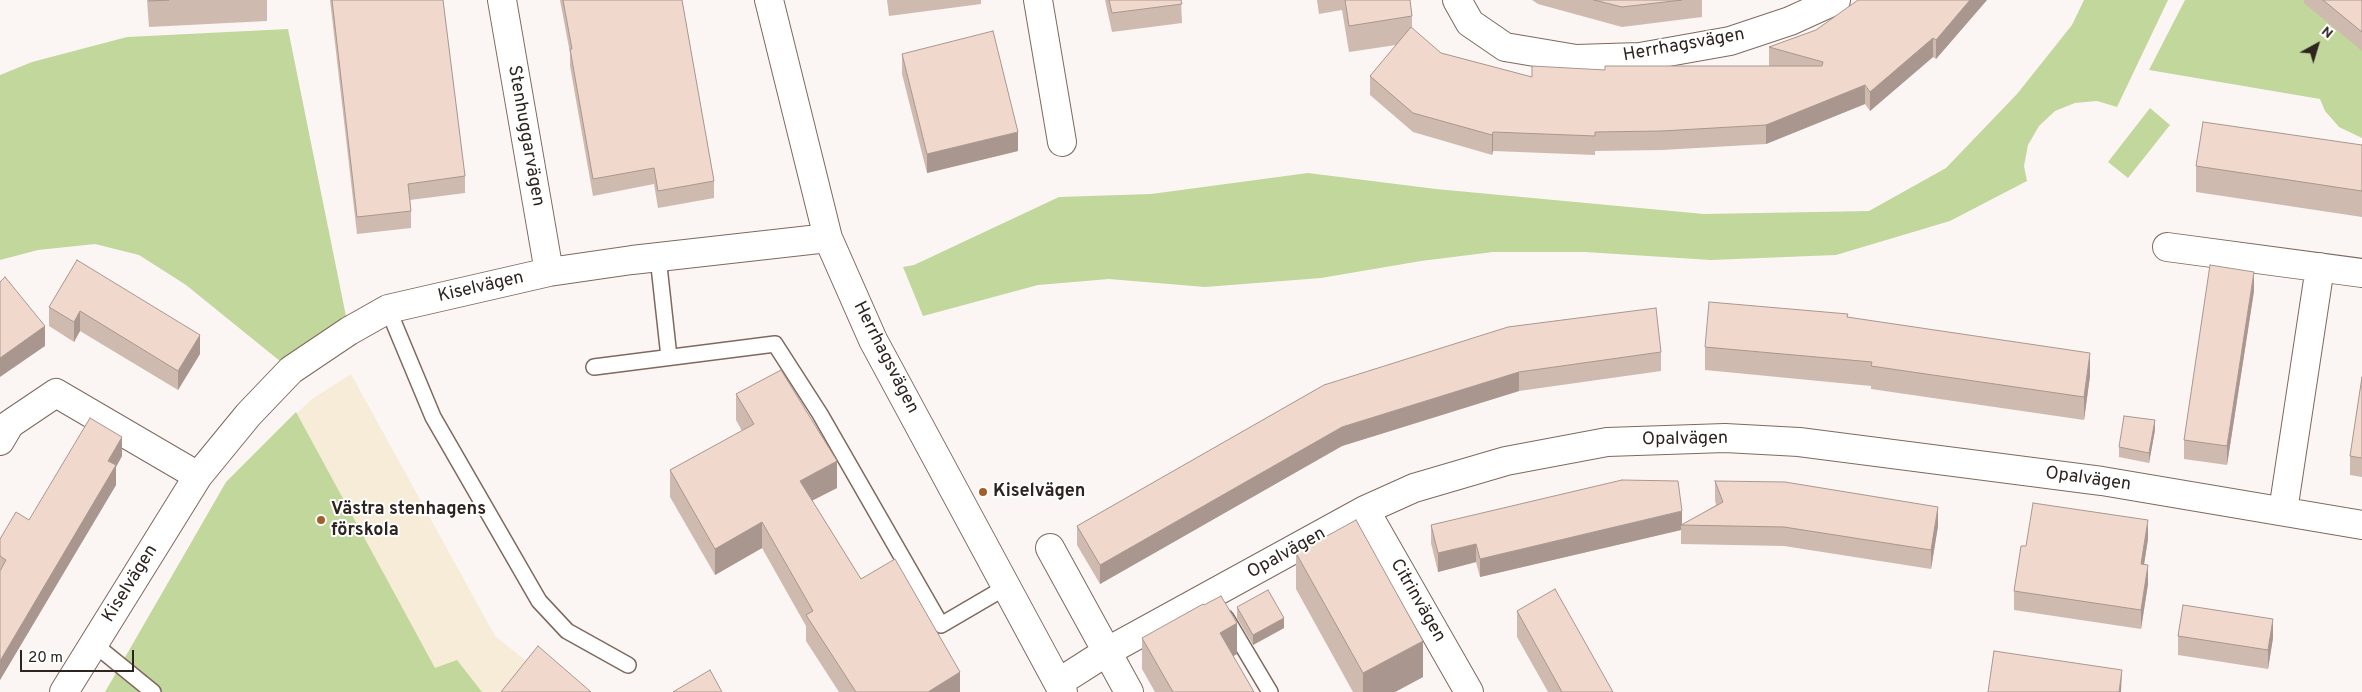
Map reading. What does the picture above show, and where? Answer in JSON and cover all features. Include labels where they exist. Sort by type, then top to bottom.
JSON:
[{"type":"street","name":"Stenhuggarvägen","points":[[502,0],[549,272]]},
{"type":"street","name":"Herrhagsvägen","points":[[769,0],[828,238],[873,340],[1060,687]]},
{"type":"street","points":[[1038,0],[1062,142]]},
{"type":"street","name":"Herrhagsvägen","points":[[1457,0],[1470,23],[1505,47],[1576,59],[1640,57],[1730,41],[1790,22],[1836,0]]},
{"type":"street","name":"Kiselvägen","points":[[64,692],[198,476],[248,415],[292,370],[349,331],[388,310],[549,272],[658,257],[828,238]]},
{"type":"street","points":[[2167,247],[2362,272]]},
{"type":"street","points":[[2283,511],[2320,267]]},
{"type":"street","points":[[0,441],[10,424],[56,393],[198,476]]},
{"type":"street","name":"Opalvägen","points":[[1060,687],[1108,651],[1365,510],[1414,488],[1452,476],[1548,452],[1607,442],[1725,438],[1799,442],[2102,481],[2362,525]]},
{"type":"street","name":"Citrinvägen","points":[[1365,510],[1469,692]]},
{"type":"street","points":[[1050,548],[1129,692]]},
{"type":"lane","points":[[658,257],[669,357]]},
{"type":"lane","points":[[388,310],[433,417],[539,602],[567,631],[628,665]]},
{"type":"lane","points":[[594,367],[775,344],[820,414],[941,625],[1006,587]]},
{"type":"lane","points":[[1213,595],[1270,692]]},
{"type":"lane","points":[[94,644],[153,692]]},
{"type":"shaded area","name":"Västra stenhagens förskola","points":[[351,374],[495,636],[565,692],[193,692],[265,443],[312,399]]},
{"type":"green space","points":[[2084,0],[2168,0],[2117,107],[2097,101],[2075,103],[2055,111],[2039,126],[2028,145],[2024,166],[2027,181],[1950,221],[1836,255],[1711,260],[1585,252],[1493,252],[1421,261],[1321,278],[1205,287],[1109,279],[1038,285],[923,316],[903,267],[914,265],[1059,197],[1151,194],[1308,173],[1436,189],[1704,214],[1869,211],[1946,168],[2017,94],[2072,25]]},
{"type":"green space","points":[[2185,0],[2362,0],[2362,138],[2339,127],[2325,111],[2320,99],[2149,70]]},
{"type":"green space","points":[[288,29],[349,331],[291,370],[186,285],[139,255],[95,244],[38,250],[0,260],[0,75],[32,62],[127,37]]},
{"type":"green space","points":[[2150,108],[2170,125],[2128,178],[2108,162]]},
{"type":"green space","name":"Västra stenhagens förskola","points":[[296,412],[435,668],[457,660],[482,692],[105,692],[226,482]]},
{"type":"building","points":[[332,0],[443,0],[465,176],[408,184],[411,211],[357,217]]},
{"type":"building","points":[[563,0],[682,0],[714,181],[658,191],[654,168],[593,179]]},
{"type":"building","points":[[1109,0],[1181,0],[1182,4],[1112,13]]},
{"type":"building","points":[[1345,0],[1410,0],[1412,16],[1349,26]]},
{"type":"building","points":[[1594,0],[1682,0],[1622,7]]},
{"type":"building","points":[[1858,0],[1970,0],[1936,40],[1933,38],[1870,92],[1865,85],[1766,125],[1662,131],[1595,132],[1595,136],[1493,132],[1492,135],[1413,113],[1370,76],[1411,27],[1441,53],[1532,77],[1532,66],[1605,70],[1605,66],[1822,66],[1823,62],[1769,47],[1816,30]]},
{"type":"building","points":[[2323,0],[2362,0],[2362,32]]},
{"type":"building","points":[[993,31],[1018,132],[927,154],[902,54]]},
{"type":"building","points":[[2203,122],[2362,145],[2362,191],[2196,166]]},
{"type":"building","points":[[77,260],[200,335],[178,371],[80,311],[74,322],[49,307]]},
{"type":"building","points":[[2210,265],[2254,272],[2227,446],[2184,440]]},
{"type":"building","points":[[5,277],[45,326],[0,358],[0,282]]},
{"type":"building","points":[[1709,302],[1848,314],[1847,317],[2090,353],[2084,397],[1871,366],[1872,362],[1705,347]]},
{"type":"building","points":[[1656,308],[1661,352],[1519,372],[1342,427],[1100,565],[1077,526],[1324,385],[1508,327]]},
{"type":"building","points":[[781,370],[837,461],[800,481],[861,579],[895,559],[960,672],[928,692],[856,692],[806,615],[813,611],[762,522],[715,549],[670,470],[754,424],[736,394]]},
{"type":"building","points":[[2362,377],[2362,458],[2350,456]]},
{"type":"building","points":[[2124,416],[2155,420],[2149,453],[2119,447]]},
{"type":"building","points":[[90,418],[122,437],[108,461],[116,465],[0,661],[0,571],[6,560],[0,556],[0,539],[16,512],[29,520]]},
{"type":"building","points":[[1622,480],[1678,481],[1682,511],[1480,559],[1476,544],[1438,553],[1431,525]]},
{"type":"building","points":[[1715,481],[1785,482],[1938,507],[1931,550],[1784,527],[1681,525],[1723,502]]},
{"type":"building","points":[[2033,503],[2148,520],[2141,564],[2148,565],[2141,610],[2014,591],[2021,546],[2026,546]]},
{"type":"building","points":[[1356,520],[1423,641],[1363,673],[1296,553]]},
{"type":"building","points":[[1555,589],[1613,692],[1562,692],[1517,611]]},
{"type":"building","points":[[1268,590],[1284,618],[1253,635],[1237,607]]},
{"type":"building","points":[[1221,596],[1237,623],[1220,633],[1254,692],[1173,692],[1142,638]]},
{"type":"building","points":[[2183,605],[2273,619],[2268,650],[2178,636]]},
{"type":"building","points":[[538,646],[591,692],[501,692]]},
{"type":"building","points":[[1994,651],[2122,670],[2119,692],[1988,692]]},
{"type":"building","points":[[710,670],[722,692],[673,692]]},
{"type":"place","name":"Kiselvägen","points":[[983,492]]},
{"type":"place","name":"Västra stenhagens förskola","points":[[321,520]]}]
